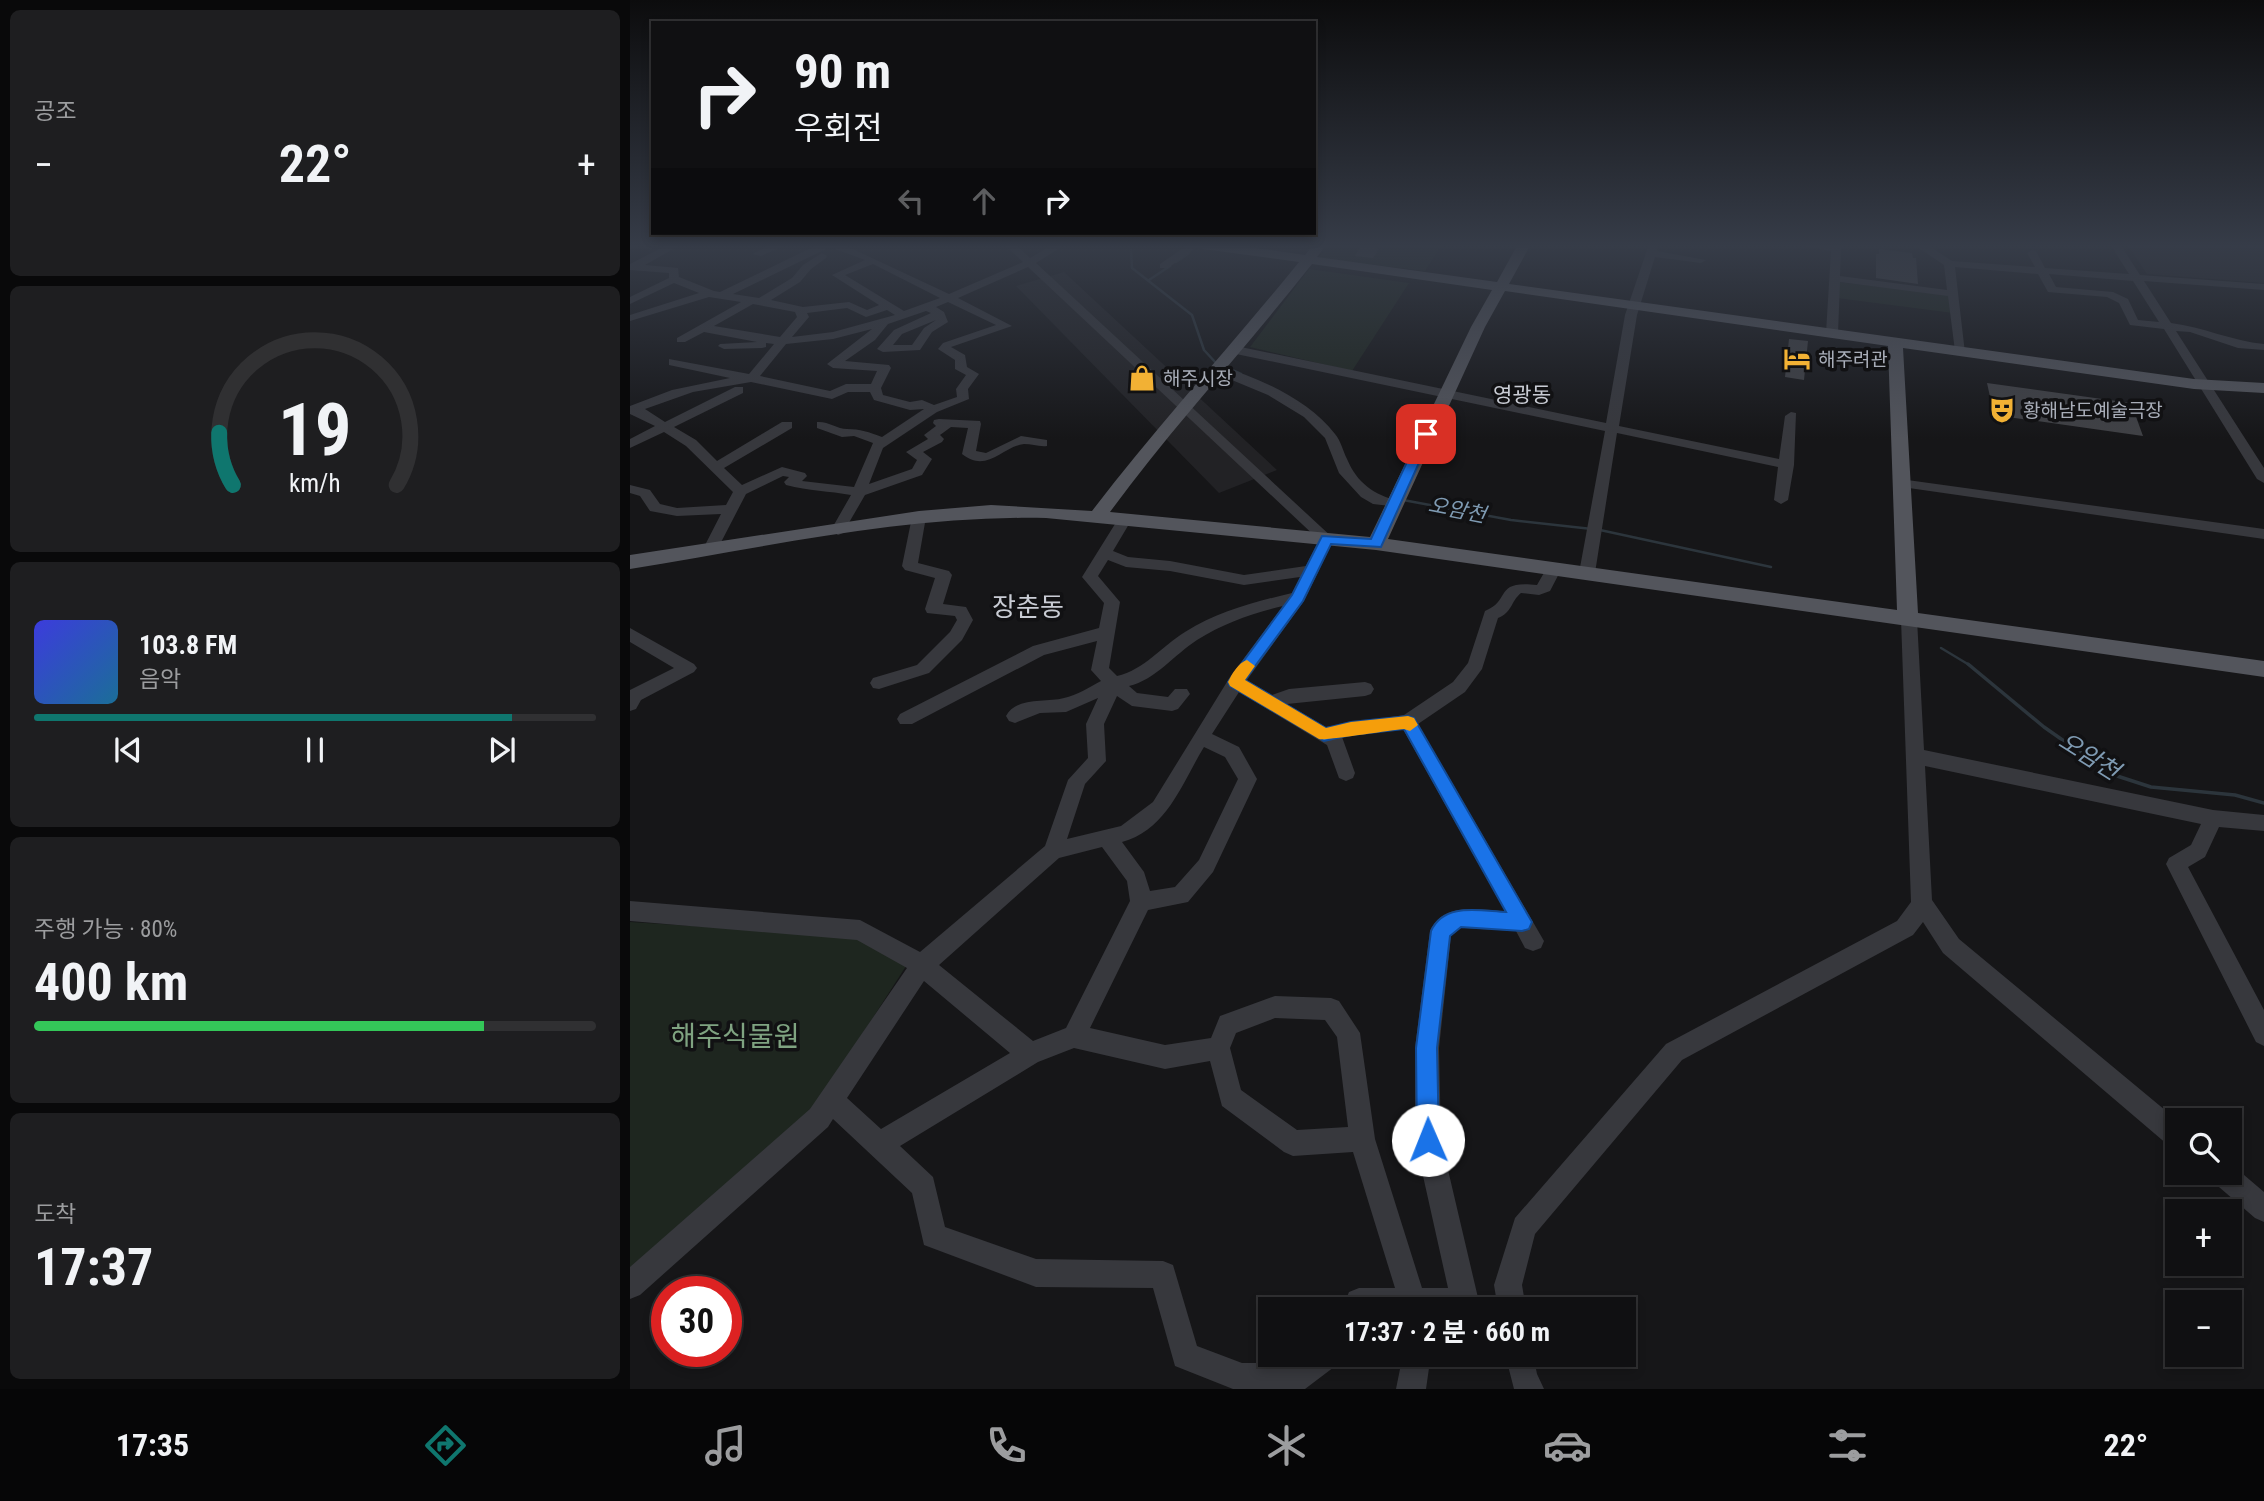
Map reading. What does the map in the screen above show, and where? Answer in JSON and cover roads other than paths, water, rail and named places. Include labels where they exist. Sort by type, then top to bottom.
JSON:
[{"type":"main road","points":[[1097,517],[1151,445],[1227,360],[1267,309]]},
{"type":"main road","points":[[1376,544],[1446,393],[1490,309]]},
{"type":"main road","points":[[1654,309],[2204,385],[2264,387]]},
{"type":"main road","points":[[1895,342],[1905,601],[1909,619]]},
{"type":"main road","points":[[630,562],[919,517],[990,511],[1097,517],[1376,544],[2264,669]]},
{"type":"street","points":[[630,318],[665,309]]},
{"type":"street","points":[[681,340],[741,309]]},
{"type":"street","points":[[795,309],[800,311],[818,309]]},
{"type":"street","points":[[856,309],[866,314],[880,309]]},
{"type":"street","points":[[892,309],[903,315]]},
{"type":"street","points":[[724,346],[830,337],[883,323],[919,309]]},
{"type":"street","points":[[931,309],[940,314],[942,322],[928,330],[916,348],[883,349],[898,332],[940,314]]},
{"type":"street","points":[[838,530],[860,492],[877,446],[933,409],[963,400],[962,389],[973,374],[961,369],[961,358],[944,349],[947,345],[1006,326],[970,309]]},
{"type":"street","points":[[630,1285],[819,1118],[922,965],[1053,851],[1126,834],[1160,808],[1200,737],[1298,597],[1313,570],[1327,539],[1077,309]]},
{"type":"street","points":[[1587,573],[1633,309]]},
{"type":"street","points":[[1832,333],[1833,309]]},
{"type":"street","points":[[1956,309],[1961,351]]},
{"type":"street","points":[[2128,309],[2134,323],[2192,329],[2238,345],[2264,346]]},
{"type":"street","points":[[2156,309],[2264,479]]},
{"type":"street","points":[[632,410],[658,397],[698,386],[752,378],[803,317],[800,311]]},
{"type":"street","points":[[883,323],[871,338],[833,364],[885,368],[875,388],[878,397],[910,406],[922,404],[933,409]]},
{"type":"street","points":[[703,328],[783,342]]},
{"type":"street","points":[[1227,360],[1446,393],[1787,465]]},
{"type":"street","points":[[1227,360],[1309,414],[1331,437],[1346,473],[1366,494],[1378,500],[1396,499]]},
{"type":"street","points":[[673,362],[832,395],[846,388],[875,388]]},
{"type":"street","points":[[630,444],[739,390]]},
{"type":"street","points":[[632,410],[691,443],[740,491]]},
{"type":"street","points":[[1781,500],[1791,416]]},
{"type":"street","points":[[711,549],[740,491],[782,471],[800,476],[791,482],[820,489],[827,487],[860,492],[917,472],[925,459],[913,452],[937,439],[931,435],[949,423]]},
{"type":"street","points":[[910,424],[975,424],[969,454],[988,457],[1021,440],[1042,443]]},
{"type":"street","points":[[716,467],[787,425]]},
{"type":"street","points":[[822,425],[846,434],[853,431],[884,442]]},
{"type":"street","points":[[1900,483],[2264,534]]},
{"type":"street","points":[[630,489],[646,493],[655,508],[677,512],[731,509]]},
{"type":"street","points":[[879,683],[923,669],[956,636],[965,620],[960,611],[933,609],[944,575],[910,566],[919,517]]},
{"type":"street","points":[[1125,519],[1090,577],[1112,601],[1100,670],[1132,699],[1172,704],[1181,694]]},
{"type":"street","points":[[1105,553],[1126,562],[1170,566],[1244,580],[1313,570]]},
{"type":"street","points":[[1324,734],[1351,728],[1408,722],[1459,687],[1476,665],[1491,615],[1503,611],[1510,593],[1515,589],[1545,589],[1549,586],[1554,568]]},
{"type":"street","points":[[1015,716],[1038,706],[1066,705],[1114,683],[1135,678],[1191,636],[1242,610],[1298,597]]},
{"type":"street","points":[[1510,1297],[1508,1285],[1524,1227],[1674,1052],[1905,928],[1914,919],[1922,902],[1909,619]]},
{"type":"street","points":[[906,719],[1040,650],[1108,632]]},
{"type":"street","points":[[630,634],[688,668],[634,696],[630,704]]},
{"type":"street","points":[[1236,682],[1335,740],[1346,773]]},
{"type":"street","points":[[1053,851],[1077,780],[1097,761],[1095,724],[1114,683]]},
{"type":"street","points":[[1271,703],[1289,696],[1365,689]]},
{"type":"street","points":[[1408,722],[1527,932],[1457,918],[1441,931],[1427,1048],[1428,1140],[1464,1297]]},
{"type":"street","points":[[1141,902],[1181,895],[1206,866],[1248,779],[1232,752],[1200,737]]},
{"type":"street","points":[[1915,756],[2213,818],[2264,823]]},
{"type":"street","points":[[2213,818],[2198,851],[2176,864],[2264,1034]]},
{"type":"street","points":[[1074,1036],[1141,902],[1137,878],[1107,838]]},
{"type":"street","points":[[1922,902],[1951,946],[2165,1126]]},
{"type":"street","points":[[630,911],[860,930],[922,965],[1030,1054]]},
{"type":"street","points":[[1362,1139],[1293,1143],[1231,1097],[1218,1048],[1228,1024],[1275,1007],[1331,1009],[1348,1034],[1362,1139],[1411,1297]]},
{"type":"street","points":[[880,1144],[1030,1054],[1074,1036],[1165,1057],[1218,1048]]},
{"type":"street","points":[[831,1100],[925,1186],[933,1236],[1037,1273],[1163,1275],[1185,1356],[1242,1378],[1296,1378],[1311,1367]]},
{"type":"street","points":[[2236,1185],[2264,1209]]},
{"type":"street","points":[[1411,1389],[1415,1367]]},
{"type":"street","points":[[1521,1367],[1529,1389]]},
{"type":"waterway","name":"오암천","points":[[1184,309],[1192,315],[1204,350],[1216,363],[1241,374]]},
{"type":"waterway","name":"오암천","points":[[1403,500],[1511,520],[1592,529]]},
{"type":"waterway","name":"오암천","points":[[1600,530],[1771,567]]},
{"type":"waterway","name":"오암천","points":[[1941,648],[1969,665]]},
{"type":"waterway","name":"오암천","points":[[1969,665],[2044,727],[2111,774],[2151,787],[2235,795],[2264,803]]},
{"type":"place","name":"해주려관","points":[[1797,359]]},
{"type":"place","name":"해주시장","points":[[1142,378]]},
{"type":"place","name":"황해남도예술극장","points":[[2002,410]]},
{"type":"district","name":"영광동","points":[[1522,395]]},
{"type":"district","name":"장춘동","points":[[1028,607]]},
{"type":"park label","name":"해주식물원","points":[[735,1036]]}]
